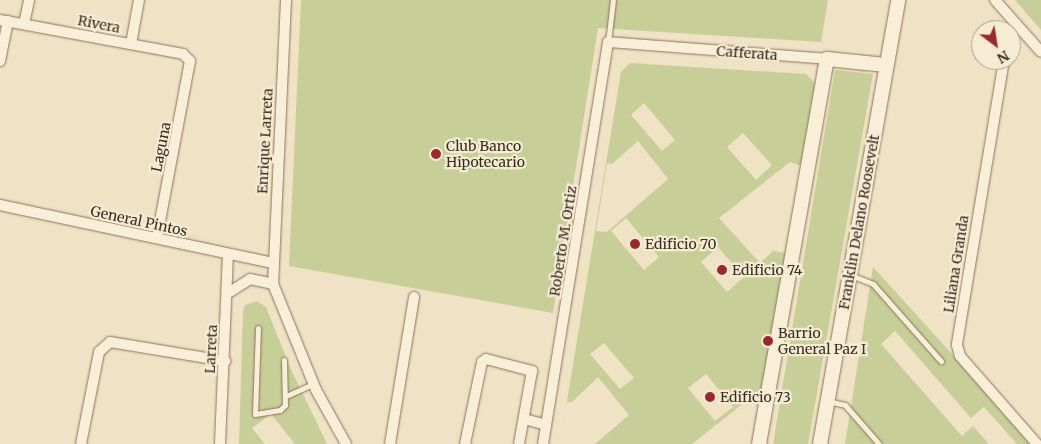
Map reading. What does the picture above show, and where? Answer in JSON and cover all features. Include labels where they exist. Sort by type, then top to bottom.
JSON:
[{"type":"street","points":[[24,24],[29,0]]},
{"type":"street","points":[[131,44],[139,0]]},
{"type":"street","name":"Enrique Larreta","points":[[273,284],[286,0]]},
{"type":"street","name":"Franklin Delano Roosevelt","points":[[820,444],[898,0]]},
{"type":"street","points":[[995,0],[1008,20]]},
{"type":"street","points":[[0,61],[4,20]]},
{"type":"street","name":"Rivera","points":[[4,20],[183,54],[190,61]]},
{"type":"street","points":[[1021,34],[1041,52]]},
{"type":"street","name":"Cafferata","points":[[608,42],[886,65]]},
{"type":"street","name":"Roberto M. Ortiz","points":[[543,444],[581,226],[608,42]]},
{"type":"street","points":[[759,444],[827,59]]},
{"type":"street","name":"Laguna","points":[[157,238],[190,61]]},
{"type":"street","name":"Liliana Granda","points":[[1002,70],[957,345],[960,356],[1036,444]]},
{"type":"street","name":"General Pintos","points":[[0,205],[273,263]]},
{"type":"street","name":"Larreta","points":[[220,444],[228,293],[228,254]]},
{"type":"street","points":[[228,293],[250,280],[273,284],[314,384],[346,444]]},
{"type":"street","points":[[390,444],[414,297]]},
{"type":"street","points":[[81,444],[99,352],[110,342],[225,361]]},
{"type":"street","points":[[465,444],[482,362],[486,359],[532,372],[519,444]]},
{"type":"street","points":[[524,419],[546,425]]},
{"type":"lane","points":[[608,42],[614,0]]},
{"type":"lane","points":[[850,274],[873,284],[941,361]]},
{"type":"lane","points":[[258,328],[255,414],[280,410],[286,396],[284,360]]},
{"type":"lane","points":[[286,396],[314,384]]},
{"type":"lane","points":[[828,401],[846,405],[879,444]]},
{"type":"green space","name":"Club Banco Hipotecario","points":[[301,0],[828,0],[821,42],[598,28],[553,313],[289,266]]},
{"type":"green space","points":[[1015,0],[1041,0],[1041,30]]},
{"type":"green space","points":[[630,63],[806,74],[817,85],[759,408],[750,398],[692,444],[595,444],[629,415],[598,377],[572,402],[567,402],[560,444],[621,72]],"holes":[[[644,103],[675,140],[662,151],[631,115]],[[743,133],[772,165],[756,180],[727,147]],[[638,141],[668,179],[607,232],[596,231],[607,163],[612,164]],[[790,162],[801,166],[786,253],[773,251],[760,263],[719,218]],[[626,218],[659,257],[644,270],[611,231]],[[718,247],[744,277],[727,292],[701,262]],[[604,343],[634,378],[620,389],[590,354]],[[706,374],[733,407],[715,421],[688,388]]]},
{"type":"green space","points":[[835,70],[873,74],[808,444],[773,444]]},
{"type":"green space","points":[[873,267],[1030,444],[1017,444],[984,407],[971,418],[895,331],[881,344],[962,436],[973,426],[989,444],[845,444]]},
{"type":"green space","points":[[257,301],[266,307],[290,367],[327,444],[295,444],[271,414],[252,428],[265,444],[239,444],[243,312],[245,305]]},
{"type":"place","name":"Club Banco Hipotecario","points":[[436,154]]},
{"type":"place","name":"Edificio 70","points":[[635,244]]},
{"type":"place","name":"Edificio 74","points":[[722,270]]},
{"type":"place","name":"Barrio General Paz I","points":[[768,341]]},
{"type":"place","name":"Edificio 73","points":[[710,397]]}]
